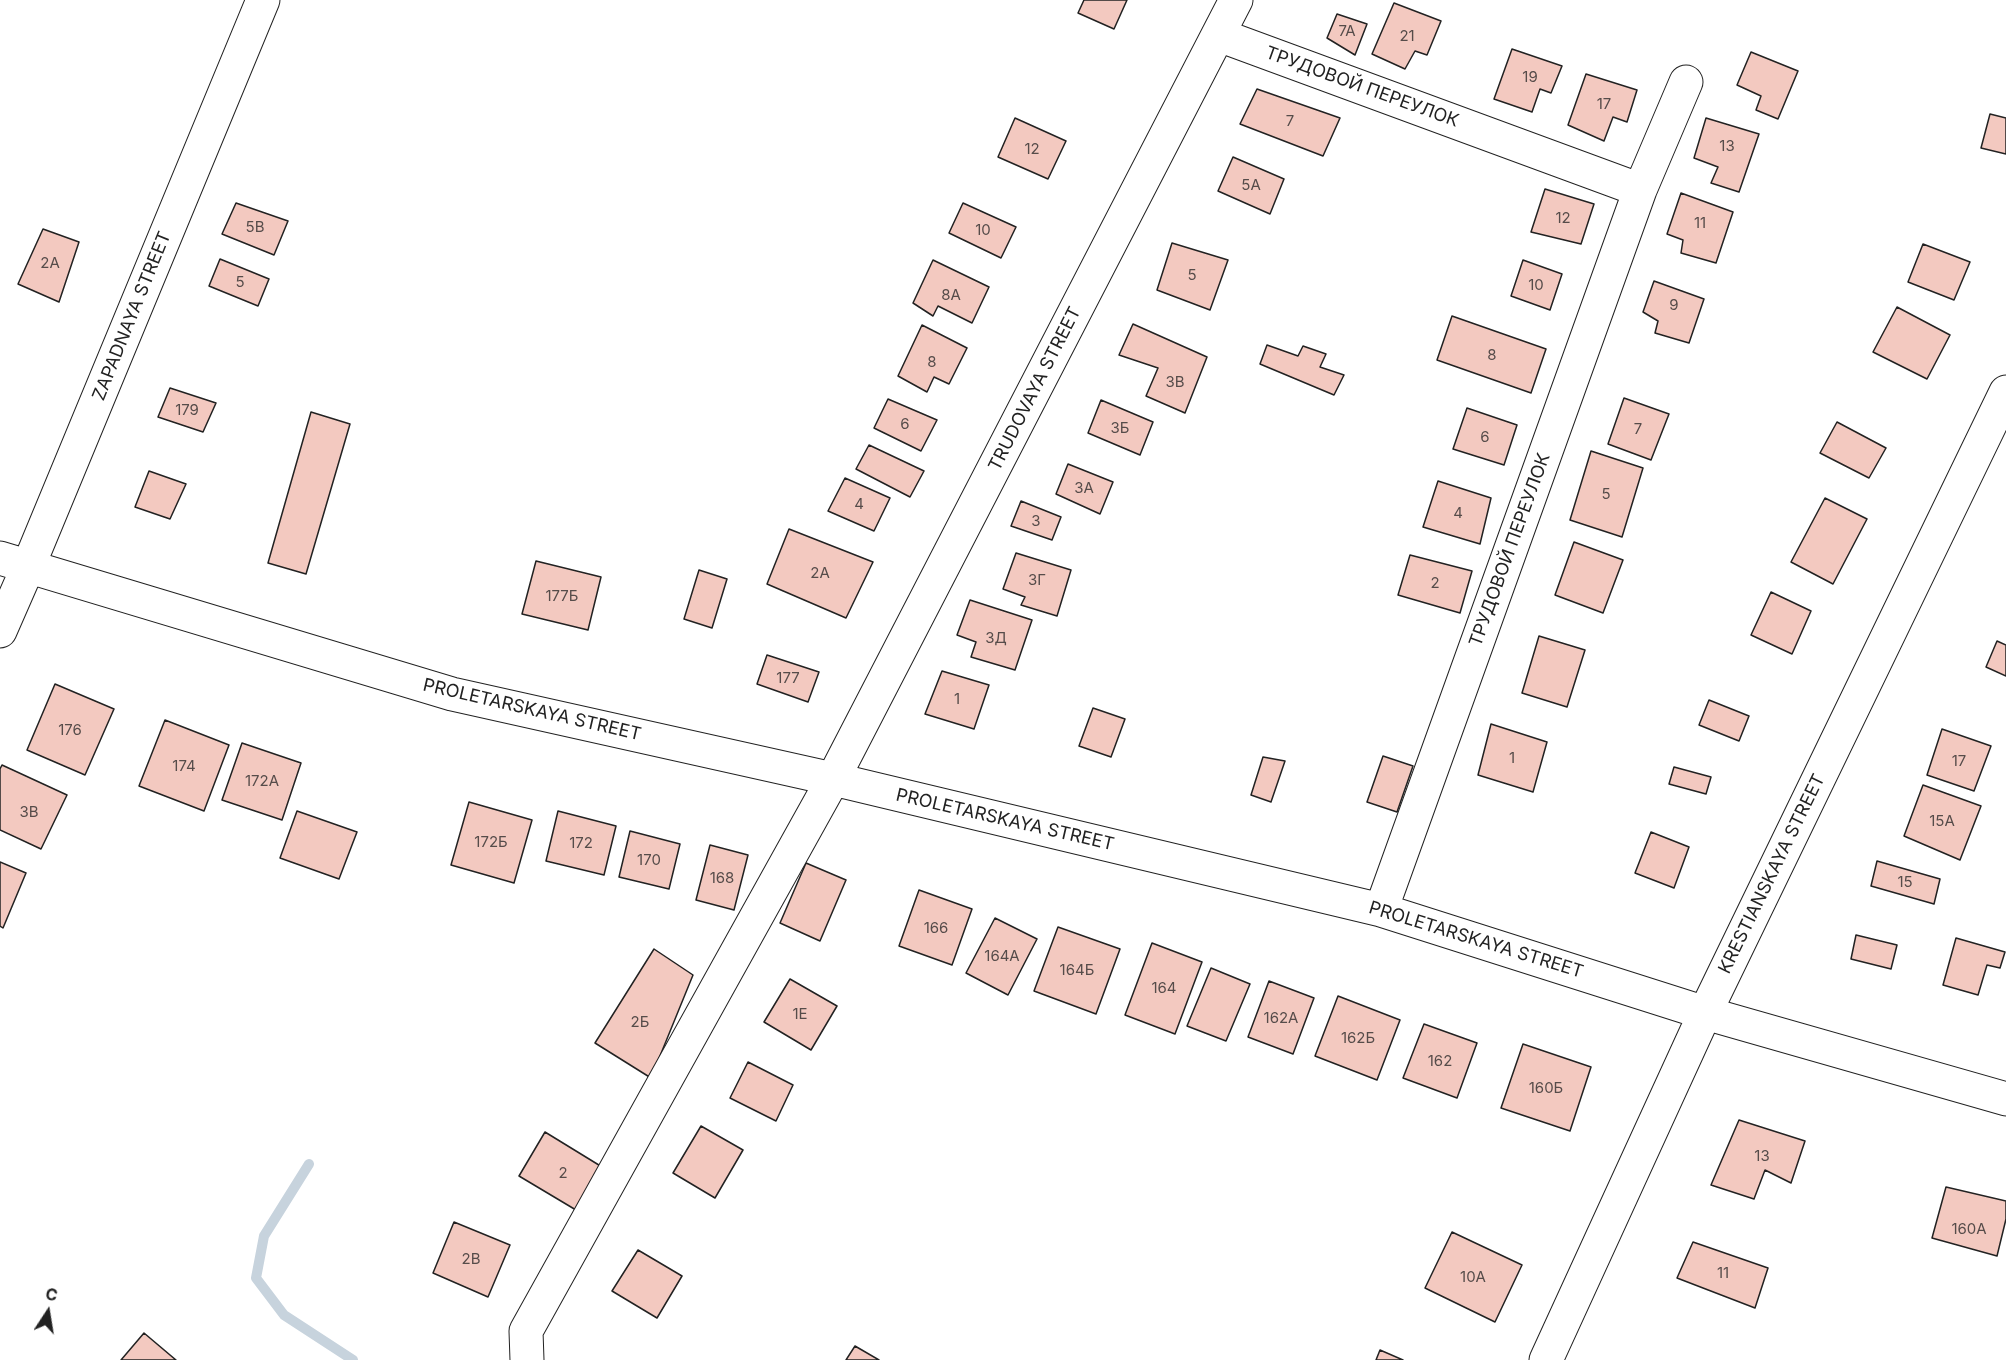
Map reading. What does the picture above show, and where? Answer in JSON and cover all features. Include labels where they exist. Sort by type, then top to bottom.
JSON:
[{"type":"street","name":"ZAPADNAYA STREET","points":[[0,631],[14,562],[263,0]]},
{"type":"street","name":"TRUDOVAYA STREET","points":[[527,1360],[526,1331],[832,778],[1236,0]]},
{"type":"street","name":"ТРУДОВОЙ ПЕРЕУЛОК","points":[[1219,35],[1640,190]]},
{"type":"street","name":"ТРУДОВОЙ ПЕРЕУЛОК","points":[[1381,910],[1640,190],[1686,82]]},
{"type":"street","name":"KRESTIANSKAYA STREET","points":[[1546,1360],[1705,1012],[2006,392]]},
{"type":"street","name":"PROLETARSKAYA STREET","points":[[14,562],[452,694],[832,778],[1381,910],[1705,1012],[2006,1099]]},
{"type":"building","points":[[1084,0],[1127,0],[1114,29],[1078,13]]},
{"type":"building","points":[[1394,3],[1441,21],[1427,55],[1415,51],[1405,69],[1372,54]]},
{"type":"building","points":[[1337,14],[1367,24],[1355,55],[1327,38]]},
{"type":"building","points":[[1512,49],[1562,66],[1551,93],[1540,89],[1532,112],[1494,99]]},
{"type":"building","points":[[1751,52],[1798,71],[1778,119],[1756,110],[1761,96],[1737,85]]},
{"type":"building","points":[[1586,74],[1637,90],[1627,122],[1613,117],[1604,141],[1568,125]]},
{"type":"building","points":[[1257,89],[1340,118],[1323,156],[1240,124]]},
{"type":"building","points":[[1990,114],[2006,118],[2006,154],[1981,148]]},
{"type":"building","points":[[1015,118],[1066,141],[1048,179],[998,157]]},
{"type":"building","points":[[1706,118],[1759,134],[1739,192],[1711,183],[1718,167],[1694,158]]},
{"type":"building","points":[[1233,157],[1284,179],[1270,214],[1218,191]]},
{"type":"building","points":[[1545,189],[1594,204],[1581,244],[1531,232]]},
{"type":"building","points":[[1681,193],[1733,212],[1716,263],[1681,253],[1683,240],[1667,234]]},
{"type":"building","points":[[236,203],[288,221],[274,255],[222,234]]},
{"type":"building","points":[[963,203],[1016,227],[1001,258],[949,233]]},
{"type":"building","points":[[43,229],[79,242],[59,302],[18,284]]},
{"type":"building","points":[[1172,243],[1228,260],[1210,310],[1157,290]]},
{"type":"building","points":[[1923,244],[1970,262],[1954,300],[1908,282]]},
{"type":"building","points":[[220,259],[269,279],[258,306],[209,286]]},
{"type":"building","points":[[933,260],[989,287],[972,323],[938,306],[933,316],[913,303]]},
{"type":"building","points":[[1523,260],[1562,274],[1550,310],[1511,296]]},
{"type":"building","points":[[1654,281],[1704,299],[1689,343],[1655,333],[1658,321],[1643,312]]},
{"type":"building","points":[[1897,307],[1950,335],[1927,379],[1873,352]]},
{"type":"building","points":[[1452,316],[1546,349],[1531,393],[1437,360]]},
{"type":"building","points":[[1133,324],[1207,357],[1185,413],[1146,396],[1158,368],[1119,355]]},
{"type":"building","points":[[922,325],[967,348],[949,384],[934,377],[927,392],[898,376]]},
{"type":"building","points":[[1267,345],[1298,356],[1303,346],[1326,354],[1320,367],[1344,375],[1334,395],[1260,364]]},
{"type":"building","points":[[170,388],[216,403],[203,432],[158,417]]},
{"type":"building","points":[[1624,398],[1669,414],[1651,460],[1608,444]]},
{"type":"building","points":[[888,399],[937,420],[921,451],[874,428]]},
{"type":"building","points":[[1101,400],[1153,422],[1140,455],[1088,433]]},
{"type":"building","points":[[1467,408],[1517,425],[1504,465],[1453,449]]},
{"type":"building","points":[[311,412],[350,424],[306,574],[268,563]]},
{"type":"building","points":[[1837,422],[1886,448],[1869,478],[1820,453]]},
{"type":"building","points":[[869,445],[924,471],[910,497],[856,469]]},
{"type":"building","points":[[1591,451],[1643,468],[1622,537],[1570,520]]},
{"type":"building","points":[[1068,464],[1113,482],[1100,514],[1056,494]]},
{"type":"building","points":[[149,471],[186,484],[170,519],[135,507]]},
{"type":"building","points":[[845,478],[890,498],[874,531],[828,511]]},
{"type":"building","points":[[1438,481],[1491,498],[1480,544],[1423,527]]},
{"type":"building","points":[[1825,498],[1867,519],[1833,584],[1791,562]]},
{"type":"building","points":[[1021,501],[1061,517],[1052,540],[1011,526]]},
{"type":"building","points":[[789,529],[873,562],[846,618],[767,584]]},
{"type":"building","points":[[1574,542],[1623,560],[1603,613],[1555,595]]},
{"type":"building","points":[[1016,553],[1071,570],[1057,616],[1021,605],[1025,597],[1003,589]]},
{"type":"building","points":[[1410,555],[1472,571],[1460,613],[1398,595]]},
{"type":"building","points":[[536,561],[601,577],[588,630],[522,614]]},
{"type":"building","points":[[699,570],[727,579],[712,628],[684,619]]},
{"type":"building","points":[[1771,592],[1811,611],[1792,654],[1751,635]]},
{"type":"building","points":[[970,600],[1032,620],[1015,670],[971,657],[976,642],[957,635]]},
{"type":"building","points":[[1539,636],[1585,650],[1567,707],[1522,693]]},
{"type":"building","points":[[1997,641],[2006,645],[2006,676],[1986,667]]},
{"type":"building","points":[[767,655],[819,672],[808,702],[757,684]]},
{"type":"building","points":[[942,671],[989,685],[974,729],[925,714]]},
{"type":"building","points":[[55,684],[114,709],[85,775],[27,750]]},
{"type":"building","points":[[1709,700],[1749,716],[1739,741],[1699,725]]},
{"type":"building","points":[[1093,708],[1125,719],[1111,757],[1079,746]]},
{"type":"building","points":[[165,720],[229,745],[204,811],[139,786]]},
{"type":"building","points":[[1491,724],[1547,742],[1533,792],[1478,775]]},
{"type":"building","points":[[1942,729],[1991,746],[1974,791],[1927,775]]},
{"type":"building","points":[[242,743],[301,763],[282,820],[222,800]]},
{"type":"building","points":[[1383,756],[1413,766],[1397,812],[1367,802]]},
{"type":"building","points":[[1263,757],[1285,761],[1271,802],[1251,795]]},
{"type":"building","points":[[2,765],[67,795],[41,849],[0,830],[0,769]]},
{"type":"building","points":[[1674,767],[1711,777],[1706,794],[1669,784]]},
{"type":"building","points":[[1923,785],[1981,806],[1960,860],[1904,836]]},
{"type":"building","points":[[469,802],[532,820],[514,883],[451,865]]},
{"type":"building","points":[[297,811],[357,832],[339,879],[280,858]]},
{"type":"building","points":[[558,811],[616,826],[604,875],[546,861]]},
{"type":"building","points":[[630,831],[680,844],[669,889],[619,877]]},
{"type":"building","points":[[1651,832],[1689,847],[1674,888],[1635,873]]},
{"type":"building","points":[[710,845],[748,855],[734,910],[696,900]]},
{"type":"building","points":[[1877,861],[1940,879],[1934,904],[1871,886]]},
{"type":"building","points":[[0,862],[26,873],[3,928],[0,926]]},
{"type":"building","points":[[806,863],[846,880],[820,941],[780,923]]},
{"type":"building","points":[[919,890],[972,909],[952,965],[899,946]]},
{"type":"building","points":[[995,918],[1037,939],[1008,995],[966,973]]},
{"type":"building","points":[[1058,927],[1120,949],[1096,1014],[1034,991]]},
{"type":"building","points":[[1856,935],[1897,945],[1891,969],[1851,959]]},
{"type":"building","points":[[1956,938],[2005,952],[2000,968],[1987,965],[1978,995],[1943,985]]},
{"type":"building","points":[[1152,943],[1202,962],[1175,1034],[1125,1015]]},
{"type":"building","points":[[654,949],[693,975],[651,1078],[595,1043]]},
{"type":"building","points":[[1211,968],[1250,984],[1226,1041],[1187,1026]]},
{"type":"building","points":[[790,979],[837,1006],[811,1050],[764,1022]]},
{"type":"building","points":[[1269,981],[1314,998],[1293,1054],[1248,1037]]},
{"type":"building","points":[[1338,996],[1400,1020],[1377,1080],[1315,1056]]},
{"type":"building","points":[[1424,1024],[1477,1043],[1457,1098],[1403,1078]]},
{"type":"building","points":[[1523,1044],[1591,1067],[1570,1131],[1501,1108]]},
{"type":"building","points":[[748,1062],[793,1085],[776,1121],[730,1098]]},
{"type":"building","points":[[1739,1120],[1805,1141],[1791,1183],[1765,1170],[1754,1199],[1711,1185]]},
{"type":"building","points":[[701,1126],[743,1150],[715,1198],[673,1173]]},
{"type":"building","points":[[545,1132],[607,1170],[581,1213],[519,1176]]},
{"type":"building","points":[[1946,1187],[2006,1201],[2006,1219],[1997,1256],[1932,1238]]},
{"type":"building","points":[[454,1222],[510,1245],[488,1297],[433,1273]]},
{"type":"building","points":[[1452,1232],[1522,1265],[1495,1322],[1425,1288]]},
{"type":"building","points":[[1693,1242],[1768,1268],[1755,1308],[1677,1278]]},
{"type":"building","points":[[638,1250],[682,1276],[657,1318],[612,1291]]},
{"type":"building","points":[[144,1333],[176,1360],[121,1360]]},
{"type":"building","points":[[855,1346],[879,1360],[846,1360]]},
{"type":"building","points":[[1380,1350],[1403,1360],[1376,1360]]},
{"type":"waterway","points":[[309,1164],[264,1236],[256,1278],[284,1315],[353,1360]]}]
